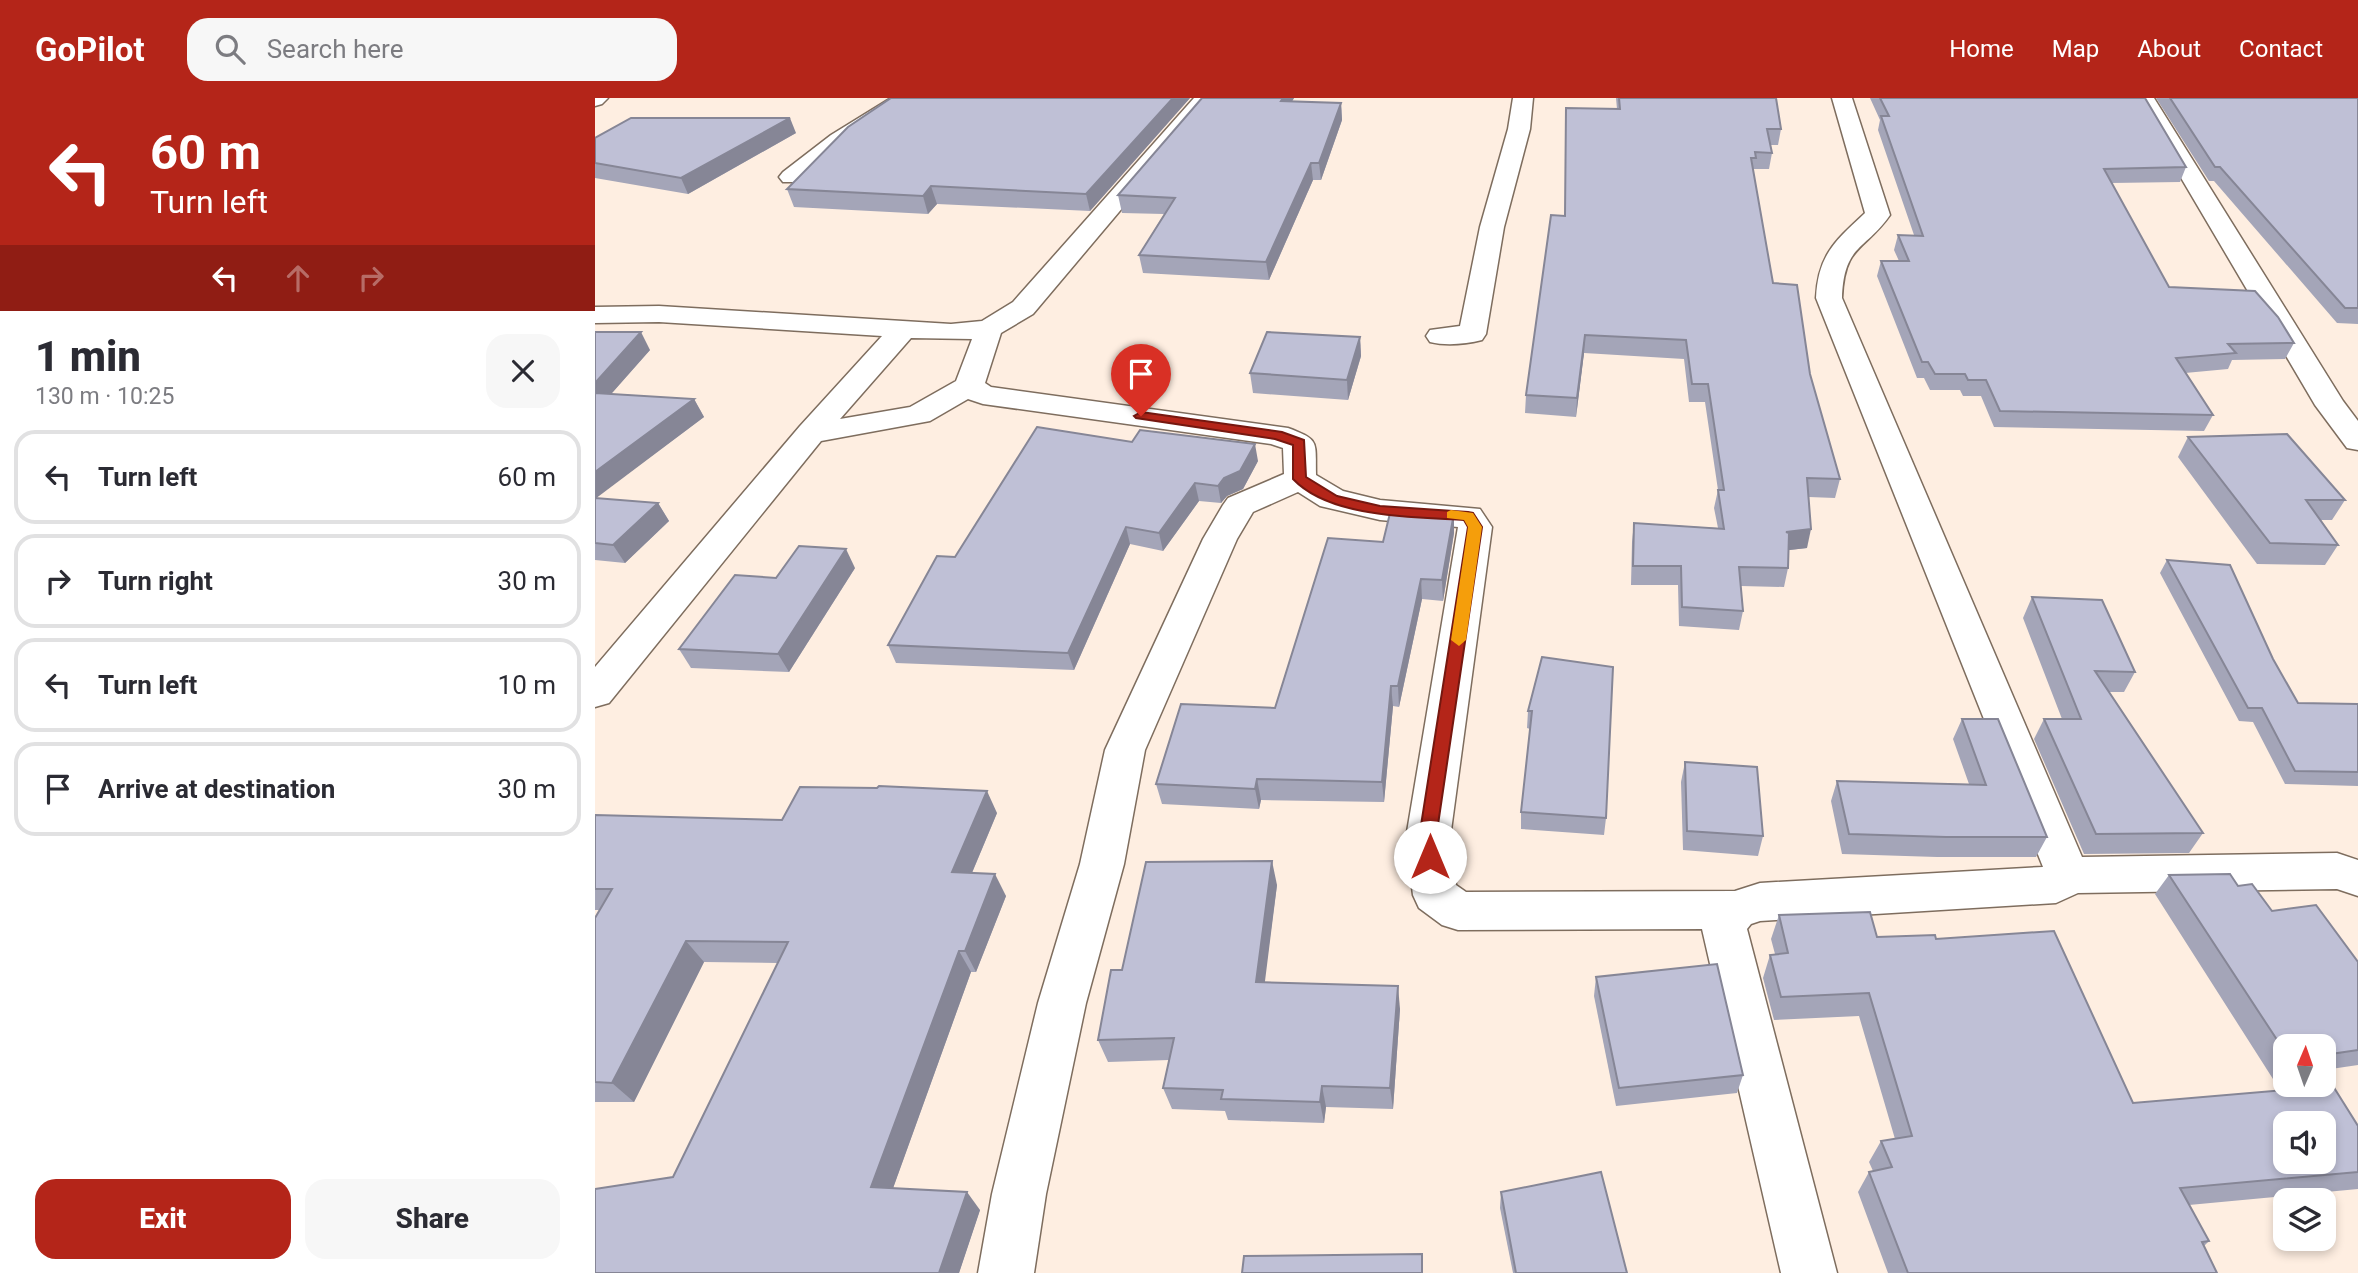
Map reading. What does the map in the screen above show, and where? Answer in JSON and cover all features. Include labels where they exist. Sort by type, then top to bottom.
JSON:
[{"type":"street","points":[[791,177],[839,140],[906,98]]},
{"type":"street","points":[[595,315],[659,314],[902,331],[989,330],[1023,308],[1205,98]]},
{"type":"street","points":[[1440,336],[1472,334],[1492,227],[1519,129],[1523,98]]},
{"type":"street","points":[[1842,98],[1878,215],[1847,242],[1835,258],[1829,278],[1829,298],[2068,875]]},
{"type":"street","points":[[2144,98],[2330,405],[2358,441]]},
{"type":"street","points":[[811,433],[919,415],[969,386],[989,330]]},
{"type":"street","points":[[595,693],[811,433],[902,331]]},
{"type":"street","points":[[969,386],[983,395],[998,398],[1277,435],[1299,443],[1300,479]]},
{"type":"street","points":[[1300,479],[1332,499],[1380,510],[1468,516],[1475,527],[1427,838],[1435,895],[1458,911],[1735,910],[1760,902],[2056,885],[2068,875],[2337,871],[2358,878]]},
{"type":"street","points":[[1006,1273],[1025,1167],[1062,1003],[1102,864],[1125,750],[1220,539],[1240,505],[1300,479]]},
{"type":"street","points":[[1735,910],[1724,927],[1809,1273]]},
{"type":"building","points":[[891,98],[1173,98],[1086,194],[931,186],[923,196],[787,189],[848,127]]},
{"type":"building","points":[[1202,98],[1283,98],[1281,101],[1341,103],[1319,163],[1311,163],[1266,262],[1139,255],[1175,198],[1118,195]]},
{"type":"building","points":[[1619,98],[1776,98],[1781,129],[1767,129],[1772,153],[1755,152],[1756,158],[1751,158],[1773,283],[1797,285],[1810,374],[1840,479],[1807,478],[1811,529],[1786,532],[1789,533],[1788,568],[1739,567],[1743,611],[1682,607],[1681,566],[1633,566],[1634,523],[1724,529],[1718,490],[1724,490],[1708,384],[1692,384],[1686,340],[1585,335],[1577,398],[1526,395],[1551,215],[1565,216],[1566,108],[1620,109]]},
{"type":"building","points":[[1880,98],[2145,98],[2186,167],[2104,169],[2169,287],[2255,291],[2278,317],[2294,343],[2228,344],[2236,353],[2176,358],[2213,415],[2000,411],[1986,380],[1968,380],[1965,374],[1935,374],[1928,362],[1922,362],[1881,261],[1909,261],[1898,235],[1923,236],[1881,116],[1889,116]]},
{"type":"building","points":[[2170,98],[2358,98],[2358,308],[2345,308],[2220,167],[2215,167]]},
{"type":"building","points":[[631,118],[790,118],[681,178],[595,163],[595,138]]},
{"type":"building","points":[[595,332],[641,332],[595,383]]},
{"type":"building","points":[[1267,332],[1360,337],[1347,380],[1250,373]]},
{"type":"building","points":[[595,393],[694,399],[595,472]]},
{"type":"building","points":[[1037,427],[1132,442],[1140,430],[1255,444],[1240,471],[1224,478],[1218,486],[1195,483],[1159,533],[1126,527],[1068,653],[888,645],[937,556],[955,557]]},
{"type":"building","points":[[2287,434],[2345,500],[2306,500],[2338,545],[2270,543],[2188,437]]},
{"type":"building","points":[[595,498],[658,503],[613,545],[595,543]]},
{"type":"building","points":[[1391,509],[1454,513],[1442,580],[1421,579],[1398,686],[1391,686],[1382,782],[1257,779],[1255,789],[1156,784],[1181,704],[1275,708],[1328,538],[1383,542]]},
{"type":"building","points":[[799,546],[846,549],[778,654],[679,649],[735,575],[776,578]]},
{"type":"building","points":[[2167,560],[2230,565],[2273,659],[2298,703],[2358,704],[2358,772],[2295,771],[2262,708],[2248,708]]},
{"type":"building","points":[[2032,597],[2102,600],[2135,672],[2095,671],[2203,833],[2096,834],[2044,719],[2081,719]]},
{"type":"building","points":[[1542,657],[1613,667],[1606,818],[1521,812],[1532,711],[1528,711]]},
{"type":"building","points":[[1962,719],[1998,719],[2047,837],[1849,834],[1837,781],[1986,785]]},
{"type":"building","points":[[1685,762],[1757,767],[1763,836],[1687,831]]},
{"type":"building","points":[[879,786],[987,791],[952,872],[995,874],[965,951],[959,951],[871,1187],[967,1192],[939,1273],[595,1273],[595,1189],[673,1177],[788,942],[686,941],[612,1083],[595,1082],[595,918],[612,889],[595,889],[595,815],[782,820],[800,787]]},
{"type":"building","points":[[1272,861],[1256,982],[1398,986],[1390,1088],[1322,1086],[1320,1102],[1221,1099],[1223,1090],[1163,1088],[1174,1038],[1098,1040],[1111,970],[1122,970],[1146,862]]},
{"type":"building","points":[[2230,874],[2238,886],[2252,884],[2272,911],[2316,905],[2358,962],[2358,1050],[2336,1053],[2336,1034],[2273,1034],[2169,875]]},
{"type":"building","points":[[1870,912],[1877,937],[1935,935],[1936,939],[2054,931],[2133,1103],[2273,1091],[2273,1097],[2336,1097],[2336,1091],[2358,1126],[2358,1172],[2336,1174],[2336,1111],[2273,1111],[2273,1174],[2336,1174],[2180,1188],[2209,1241],[2202,1242],[2217,1273],[1908,1273],[1869,1172],[1892,1167],[1881,1141],[1912,1136],[1869,993],[1781,997],[1770,955],[1788,953],[1779,915]]},
{"type":"building","points":[[1717,964],[1743,1075],[1619,1088],[1596,977]]},
{"type":"building","points":[[1601,1172],[1627,1273],[1516,1273],[1501,1192]]},
{"type":"building","points":[[1422,1254],[1422,1273],[1242,1273],[1244,1256]]},
{"type":"slow traffic","points":[[1451,515],[1468,516],[1475,527],[1459,640]]},
{"type":"route","points":[[1141,416],[1277,435],[1299,443],[1300,479],[1332,499],[1380,510],[1468,516],[1475,527],[1427,838],[1430,857]]}]
